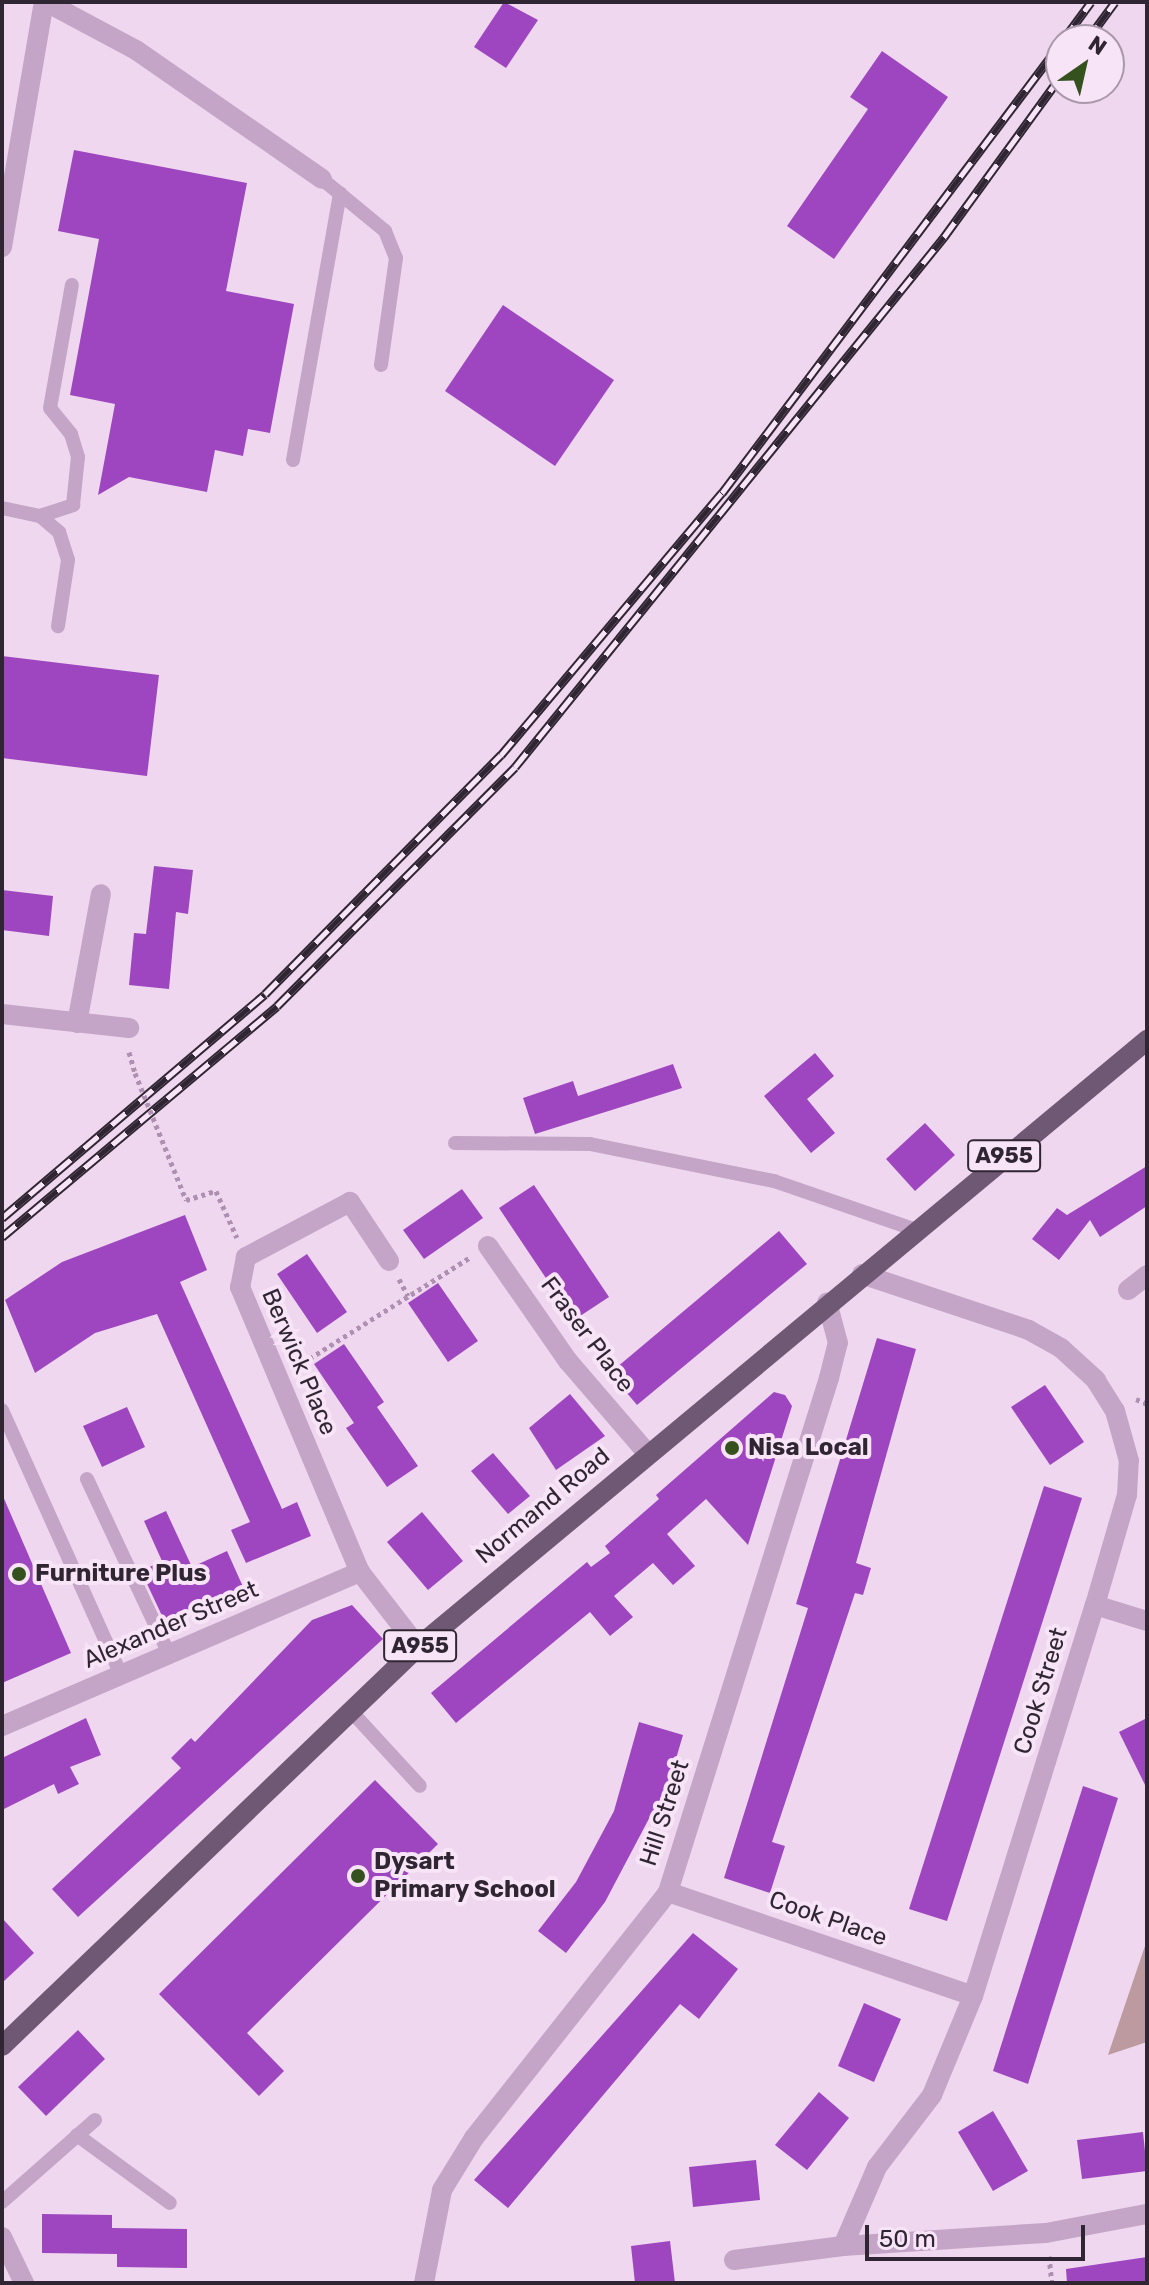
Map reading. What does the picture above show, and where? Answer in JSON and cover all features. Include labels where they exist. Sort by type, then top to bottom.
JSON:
[{"type":"main road","name":"Normand Road","points":[[2,2046],[418,1647],[827,1302],[1147,1040]]},
{"type":"street","points":[[2,247],[7,192],[45,2],[136,50],[322,179]]},
{"type":"street","points":[[77,1023],[101,894]]},
{"type":"street","points":[[2,1014],[77,1023],[128,1036]]},
{"type":"street","points":[[246,1257],[350,1202],[389,1261]]},
{"type":"street","name":"Fraser Place","points":[[488,1246],[568,1361],[647,1453]]},
{"type":"street","name":"Berwick Place","points":[[246,1257],[240,1287],[360,1572],[418,1647]]},
{"type":"street","name":"Cook Street","points":[[843,2246],[877,2167],[932,2095],[973,1996],[1095,1605],[1127,1495],[1129,1461],[1115,1411],[1096,1380],[1061,1348],[1029,1330],[862,1274]]},
{"type":"street","points":[[1128,1290],[1147,1275]]},
{"type":"street","name":"Hill Street","points":[[424,2283],[442,2190],[474,2138],[668,1892],[829,1378],[838,1343],[827,1302]]},
{"type":"street","name":"Alexander Street","points":[[2,1726],[360,1572]]},
{"type":"street","points":[[1095,1605],[1147,1621]]},
{"type":"street","name":"Cook Place","points":[[668,1892],[973,1996]]},
{"type":"street","points":[[734,2260],[843,2246],[1046,2233],[1147,2214]]},
{"type":"street","points":[[2,2237],[24,2283]]},
{"type":"lane","points":[[322,179],[385,231],[396,258],[381,365]]},
{"type":"lane","points":[[293,460],[340,193]]},
{"type":"lane","points":[[40,516],[73,505],[78,457],[71,434],[50,408],[72,285]]},
{"type":"lane","points":[[2,508],[40,516],[59,532],[68,560],[58,626]]},
{"type":"lane","points":[[455,1143],[590,1144],[774,1181],[916,1230]]},
{"type":"lane","points":[[2,1410],[121,1675]]},
{"type":"lane","points":[[87,1479],[169,1654]]},
{"type":"lane","points":[[350,1710],[420,1786]]},
{"type":"lane","points":[[2,2202],[95,2120]]},
{"type":"lane","points":[[77,2135],[170,2203]]},
{"type":"path","points":[[128,1036],[135,1073],[186,1200],[216,1191],[246,1257]]},
{"type":"path","points":[[278,1378],[488,1246]]},
{"type":"shaded area","points":[[1147,1940],[1147,2042],[1108,2055]]},
{"type":"building","points":[[504,2],[538,20],[506,68],[474,47]]},
{"type":"building","points":[[882,51],[948,97],[834,259],[787,226],[868,109],[850,97]]},
{"type":"building","points":[[74,150],[247,183],[226,291],[294,304],[270,433],[248,429],[243,456],[215,450],[207,492],[129,477],[98,495],[115,404],[70,395],[99,239],[58,231]]},
{"type":"building","points":[[503,305],[614,380],[555,466],[445,391]]},
{"type":"building","points":[[2,656],[159,675],[147,776],[2,758]]},
{"type":"building","points":[[154,866],[193,870],[188,914],[176,912],[169,989],[129,985],[134,933],[146,934]]},
{"type":"building","points":[[2,890],[53,896],[49,936],[2,930]]},
{"type":"building","points":[[815,1053],[834,1076],[807,1099],[835,1133],[811,1153],[764,1096]]},
{"type":"building","points":[[673,1064],[682,1088],[535,1134],[523,1098],[573,1081],[578,1096]]},
{"type":"building","points":[[925,1123],[955,1155],[915,1191],[886,1159]]},
{"type":"building","points":[[1147,1166],[1147,1206],[1100,1237],[1090,1220],[1059,1260],[1032,1239],[1057,1208],[1067,1215]]},
{"type":"building","points":[[534,1185],[609,1297],[574,1320],[499,1208]]},
{"type":"building","points":[[462,1189],[483,1218],[424,1259],[403,1230]]},
{"type":"building","points":[[185,1215],[207,1270],[180,1282],[282,1509],[297,1502],[311,1536],[246,1563],[231,1530],[250,1522],[157,1314],[95,1333],[35,1373],[5,1300],[62,1262]]},
{"type":"building","points":[[779,1231],[807,1264],[637,1405],[610,1373]]},
{"type":"building","points":[[307,1254],[347,1312],[317,1333],[277,1274]]},
{"type":"building","points":[[438,1283],[478,1341],[448,1362],[408,1303]]},
{"type":"building","points":[[877,1338],[916,1349],[856,1563],[871,1568],[863,1595],[855,1593],[772,1842],[785,1846],[770,1893],[724,1878],[808,1608],[796,1604]]},
{"type":"building","points":[[344,1344],[384,1402],[377,1407],[418,1466],[387,1487],[346,1428],[354,1423],[314,1364]]},
{"type":"building","points":[[1045,1385],[1084,1442],[1050,1465],[1011,1407]]},
{"type":"building","points":[[774,1392],[785,1395],[792,1406],[748,1545],[706,1499],[667,1534],[695,1566],[673,1585],[653,1563],[614,1596],[633,1617],[610,1636],[590,1612],[456,1723],[431,1693],[587,1562],[591,1567],[610,1553],[605,1546],[659,1499],[656,1495]]},
{"type":"building","points":[[570,1394],[605,1436],[556,1470],[529,1428]]},
{"type":"building","points":[[127,1407],[145,1447],[102,1467],[83,1426]]},
{"type":"building","points":[[493,1453],[530,1496],[508,1514],[471,1471]]},
{"type":"building","points":[[1044,1486],[1082,1498],[947,1921],[909,1909]]},
{"type":"building","name":"Furniture Plus","points":[[2,1494],[71,1653],[2,1683]]},
{"type":"building","points":[[166,1511],[192,1567],[227,1551],[244,1589],[164,1620],[141,1571],[162,1561],[144,1521]]},
{"type":"building","points":[[422,1512],[463,1561],[428,1590],[387,1542]]},
{"type":"building","points":[[352,1605],[383,1639],[78,1917],[52,1889],[181,1768],[171,1758],[191,1738],[195,1742],[312,1620]]},
{"type":"building","points":[[86,1718],[101,1755],[70,1767],[79,1784],[58,1794],[54,1784],[2,1810],[2,1758]]},
{"type":"building","points":[[1147,1718],[1147,1789],[1119,1732]]},
{"type":"building","points":[[639,1722],[683,1735],[660,1813],[653,1811],[605,1902],[566,1953],[538,1931],[576,1882],[614,1811]]},
{"type":"building","points":[[375,1780],[438,1844],[247,2033],[284,2071],[259,2096],[159,1994]]},
{"type":"building","points":[[1083,1786],[1118,1798],[1028,2084],[993,2071]]},
{"type":"building","points":[[2,1918],[34,1953],[2,1983]]},
{"type":"building","points":[[693,1933],[738,1969],[699,2019],[680,2004],[508,2208],[474,2180]]},
{"type":"building","points":[[864,2003],[901,2019],[874,2082],[838,2066]]},
{"type":"building","points":[[78,2030],[105,2059],[46,2116],[18,2087]]},
{"type":"building","points":[[819,2092],[849,2118],[807,2170],[775,2145]]},
{"type":"building","points":[[993,2111],[1028,2171],[993,2191],[958,2132]]},
{"type":"building","points":[[1143,2132],[1147,2171],[1082,2179],[1077,2140]]},
{"type":"building","points":[[756,2160],[760,2200],[693,2207],[689,2167]]},
{"type":"building","points":[[42,2214],[112,2215],[112,2228],[187,2229],[187,2268],[117,2267],[117,2254],[42,2253]]},
{"type":"building","points":[[670,2241],[675,2283],[635,2283],[631,2246]]},
{"type":"building","points":[[1147,2257],[1147,2283],[1067,2283],[1066,2269]]},
{"type":"railway","points":[[1075,24],[1091,2]]},
{"type":"railway","points":[[1099,24],[1115,2]]},
{"type":"railway","points":[[2,1218],[265,994],[501,755],[722,493],[1045,64]]},
{"type":"railway","points":[[2,1237],[277,1006],[515,767],[944,237],[1045,98]]},
{"type":"place","name":"Nisa Local","points":[[732,1448]]},
{"type":"place","name":"Furniture Plus","points":[[19,1574]]},
{"type":"place","name":"Dysart Primary School","points":[[358,1876]]}]
